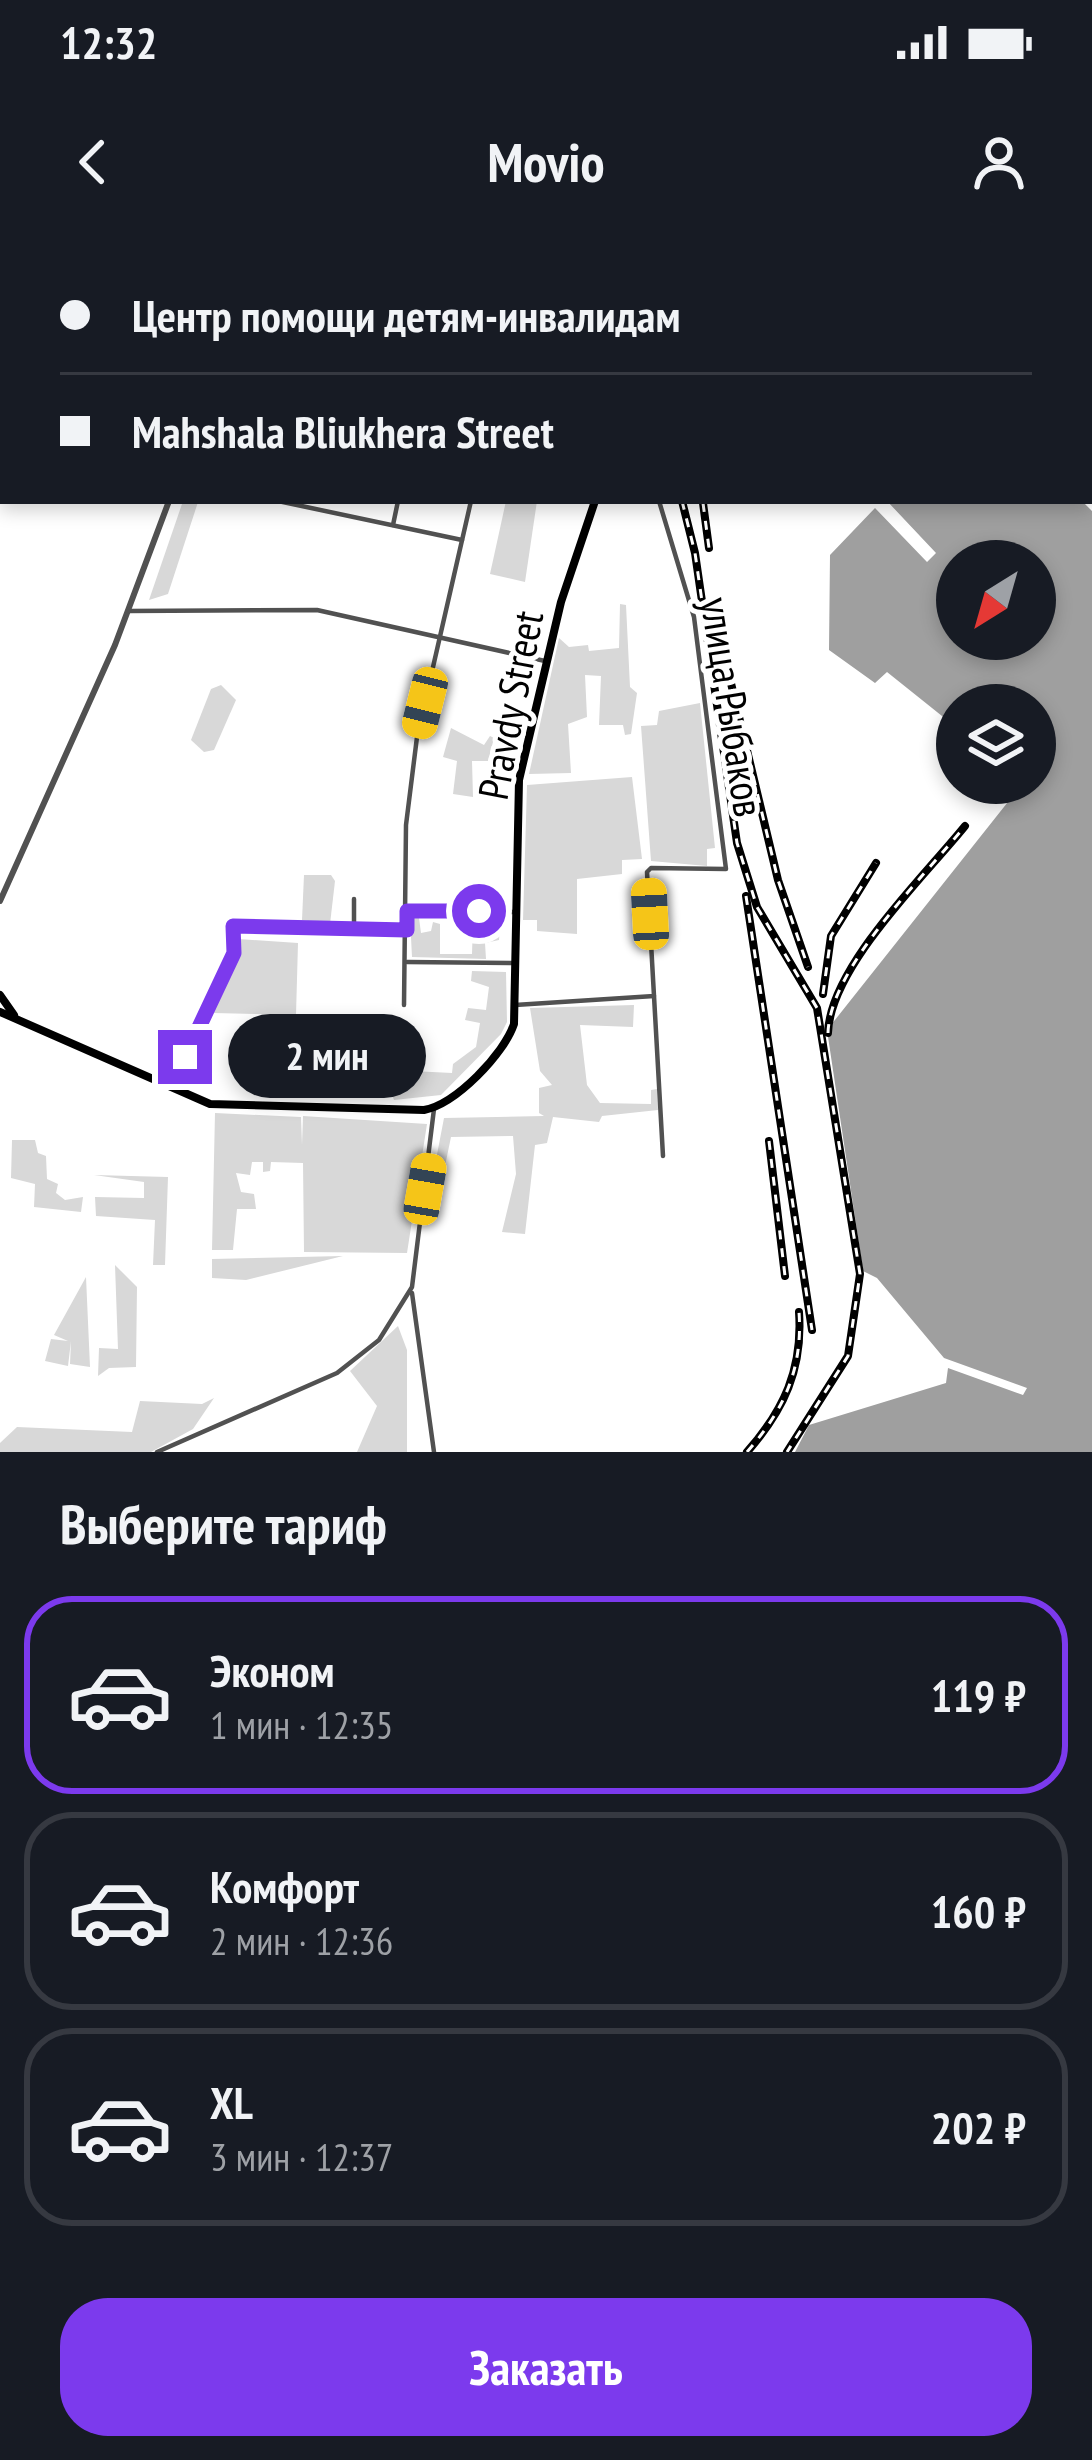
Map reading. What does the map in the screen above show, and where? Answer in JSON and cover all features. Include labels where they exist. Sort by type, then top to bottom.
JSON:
[{"type":"main road","name":"Pravdy Street","points":[[434,1108],[507,1040],[515,1005],[519,780],[545,661],[594,504]]},
{"type":"main road","points":[[0,995],[19,1020]]},
{"type":"main road","points":[[0,1012],[170,1088],[230,1107],[434,1108]]},
{"type":"street","points":[[1,897],[31,841],[169,504]]},
{"type":"street","points":[[292,504],[462,541]]},
{"type":"street","points":[[330,512],[332,504]]},
{"type":"street","points":[[392,526],[397,504]]},
{"type":"street","points":[[404,1005],[406,824],[417,737],[470,504]]},
{"type":"street","name":"улица Рыбаков","points":[[654,996],[647,872],[651,868],[726,869],[694,617],[660,504]]},
{"type":"street","points":[[128,611],[317,610],[545,661]]},
{"type":"street","points":[[354,899],[354,928]]},
{"type":"street","points":[[407,911],[515,912]]},
{"type":"street","points":[[170,1088],[234,953],[233,926],[407,930]]},
{"type":"street","points":[[406,962],[514,963]]},
{"type":"street","points":[[515,1005],[654,996],[663,1156]]},
{"type":"street","points":[[434,1108],[412,1287],[434,1452]]},
{"type":"street","points":[[158,1452],[352,1363],[379,1340],[412,1287]]},
{"type":"shaded area","points":[[182,504],[197,504],[168,594],[149,600]]},
{"type":"shaded area","points":[[505,504],[537,504],[525,582],[490,574]]},
{"type":"shaded area","points":[[890,504],[1085,504],[1092,511],[1092,1452],[795,1452],[809,1425],[946,1383],[948,1368],[1023,1395],[1027,1388],[944,1358],[877,1278],[863,1271],[827,1030],[1006,804],[1056,804],[1056,684],[936,684],[936,711],[887,672],[875,683],[829,650],[830,555],[875,508],[927,562],[936,553]]},
{"type":"shaded area","points":[[620,604],[626,605],[630,687],[637,693],[631,734],[625,735],[623,725],[599,725],[601,676],[585,675],[587,717],[568,724],[571,773],[529,774],[559,638],[569,647],[588,645],[589,651],[619,648]]},
{"type":"shaded area","points":[[221,685],[236,700],[214,750],[204,752],[191,740],[211,689]]},
{"type":"shaded area","points":[[700,703],[715,848],[707,849],[707,866],[651,861],[641,726],[657,725],[659,711]]},
{"type":"shaded area","points":[[451,728],[484,745],[490,736],[494,738],[488,761],[472,761],[473,797],[453,794],[457,761],[443,757]]},
{"type":"shaded area","points":[[632,777],[642,859],[622,860],[622,874],[577,879],[577,934],[537,931],[537,920],[523,920],[527,785]]},
{"type":"shaded area","points":[[304,875],[331,875],[335,881],[330,924],[302,920]]},
{"type":"shaded area","points":[[410,918],[419,918],[421,933],[431,931],[433,922],[440,924],[440,954],[472,954],[473,920],[501,919],[499,940],[485,943],[486,959],[412,957]]},
{"type":"shaded area","points":[[238,939],[298,943],[296,1015],[213,1013],[237,960]]},
{"type":"shaded area","points":[[472,971],[506,972],[507,1022],[501,1034],[441,1095],[394,1100],[387,1081],[392,1070],[452,1073],[453,1064],[476,1047],[480,1023],[465,1020],[468,1008],[486,1010],[489,987],[471,981]]},
{"type":"shaded area","points":[[634,1005],[633,1027],[580,1025],[587,1085],[600,1103],[651,1104],[651,1090],[657,1089],[658,1110],[602,1116],[599,1122],[553,1117],[547,1143],[535,1145],[525,1234],[502,1232],[516,1174],[513,1136],[451,1137],[435,1214],[426,1212],[444,1118],[544,1116],[539,1113],[539,1088],[552,1085],[540,1071],[530,1008]]},
{"type":"shaded area","points":[[215,1113],[301,1117],[302,1145],[303,1116],[427,1124],[407,1253],[304,1252],[303,1163],[271,1162],[270,1171],[263,1172],[263,1162],[252,1162],[250,1175],[236,1173],[241,1192],[254,1194],[256,1209],[237,1209],[233,1250],[212,1250]]},
{"type":"shaded area","points":[[12,1140],[35,1140],[38,1153],[46,1156],[47,1179],[58,1184],[56,1193],[65,1200],[83,1197],[81,1212],[34,1207],[35,1184],[11,1178]]},
{"type":"shaded area","points":[[94,1175],[168,1177],[165,1265],[153,1265],[155,1220],[96,1216],[95,1197],[144,1198],[144,1182]]},
{"type":"shaded area","points":[[343,1256],[246,1280],[212,1278],[212,1259]]},
{"type":"shaded area","points":[[115,1265],[137,1287],[136,1367],[109,1368],[98,1376],[99,1348],[118,1349]]},
{"type":"shaded area","points":[[86,1277],[90,1367],[70,1364],[71,1341],[68,1366],[45,1361],[51,1339],[68,1341],[54,1335]]},
{"type":"shaded area","points":[[398,1326],[407,1350],[407,1452],[357,1452],[377,1406],[350,1371]]},
{"type":"shaded area","points":[[214,1398],[193,1429],[151,1452],[0,1452],[0,1443],[17,1427],[132,1432],[140,1401],[202,1404]]},
{"type":"railway","points":[[683,504],[695,553],[737,843],[757,907],[817,1008],[860,1274],[848,1356],[787,1452]]},
{"type":"railway","points":[[703,504],[709,548]]},
{"type":"railway","points":[[724,654],[778,880],[808,967]]},
{"type":"railway","points":[[828,1033],[833,1007],[861,952],[965,826]]},
{"type":"railway","points":[[823,994],[831,936],[876,863]]},
{"type":"railway","points":[[746,896],[812,1330]]},
{"type":"railway","points":[[769,1141],[785,1276]]},
{"type":"railway","points":[[747,1452],[788,1388],[798,1352],[799,1312]]},
{"type":"route","points":[[185,1057],[234,953],[233,926],[407,930],[407,911],[479,911]]}]
